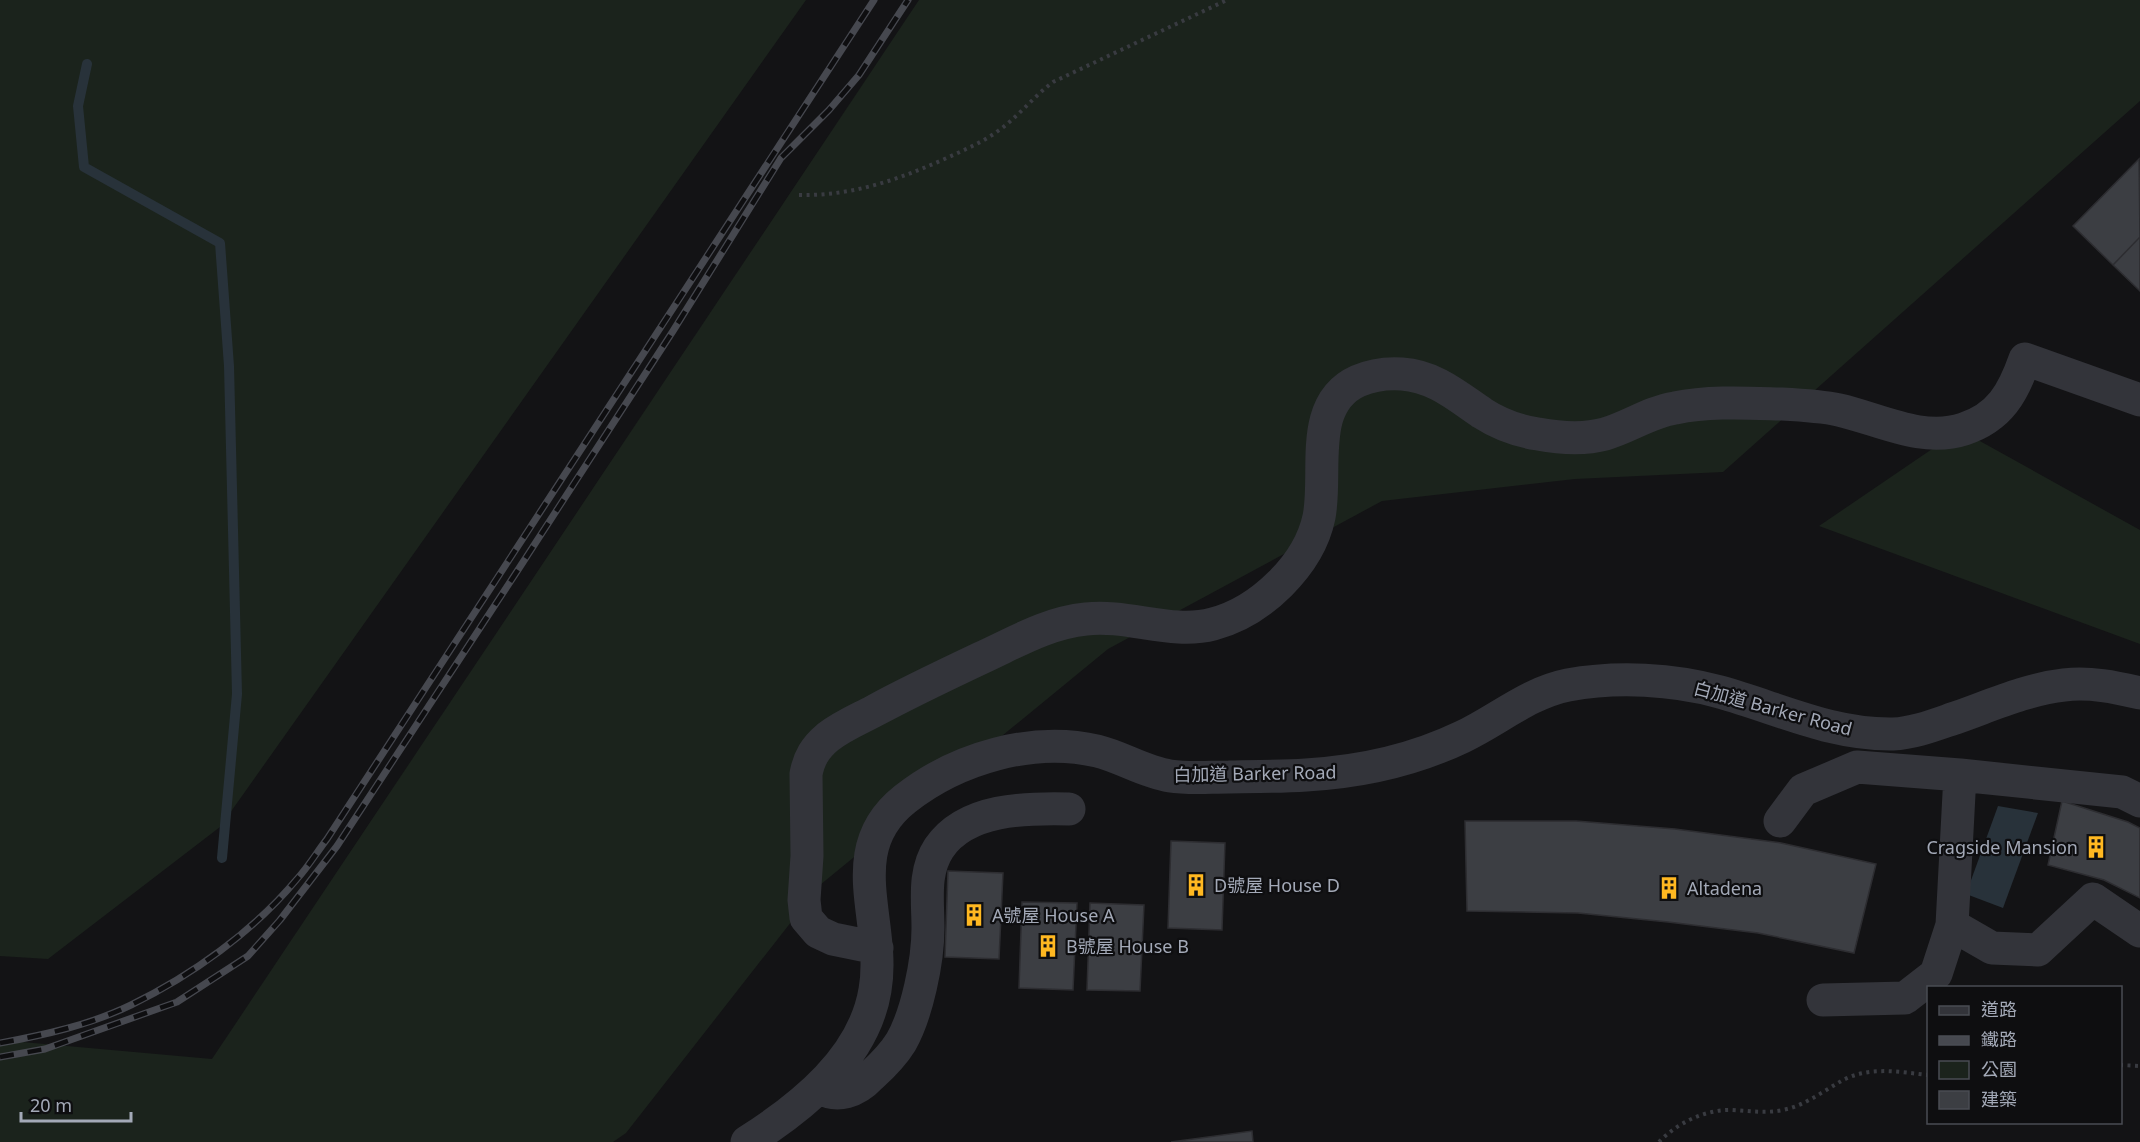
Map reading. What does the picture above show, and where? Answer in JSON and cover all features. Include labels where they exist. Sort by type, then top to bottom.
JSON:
[{"type":"street","points":[[877,948],[833,939],[818,932],[806,918],[804,900],[807,855],[806,774],[808,761],[814,751],[840,729],[913,689],[1042,629],[1071,621],[1097,618],[1172,626],[1201,626],[1226,620],[1253,604],[1289,576],[1305,555],[1320,513],[1323,447],[1328,414],[1339,395],[1360,380],[1390,374],[1411,375],[1452,391],[1483,414],[1510,427],[1535,434],[1580,438],[1605,434],[1659,411],[1713,404],[1778,404],[1827,408],[1911,430],[1929,433],[1951,432],[1976,424],[1989,417],[2000,407],[2016,386],[2025,359],[2140,400]]},
{"type":"street","name":"白加道 Barker Road","points":[[747,1142],[781,1119],[819,1088],[836,1070],[862,1030],[870,1010],[876,982],[877,948],[869,866],[872,845],[884,822],[892,810],[926,784],[972,763],[1015,750],[1059,745],[1079,747],[1116,757],[1155,772],[1177,777],[1307,776],[1365,768],[1414,755],[1465,736],[1517,704],[1537,695],[1569,685],[1593,682],[1658,681],[1688,684],[1725,693],[1814,723],[1882,734],[1913,731],[2025,694],[2064,685],[2090,684],[2140,693]]},
{"type":"street","points":[[1780,821],[1803,790],[1857,767],[2122,792],[2140,801]]},
{"type":"street","points":[[1823,1000],[1905,998],[1936,974],[1952,925],[1960,775]]},
{"type":"street","points":[[819,1088],[829,1093],[840,1094],[854,1090],[890,1056],[906,1032],[915,1007],[926,951],[929,873],[939,847],[963,827],[994,814],[1069,809]]},
{"type":"street","points":[[1952,925],[1992,948],[2038,950],[2093,899],[2140,931]]},
{"type":"path","points":[[799,195],[822,195],[869,188],[898,179],[943,160],[996,133],[1053,82],[1227,0]]},
{"type":"path","points":[[2122,1065],[2140,1066]]},
{"type":"path","points":[[1659,1142],[1672,1130],[1694,1118],[1723,1110],[1766,1113],[1788,1109],[1798,1106],[1845,1079],[1864,1072],[1883,1070],[1927,1075]]},
{"type":"green space","points":[[0,0],[806,0],[220,827],[48,959],[0,956]]},
{"type":"green space","points":[[919,0],[2140,0],[2140,101],[1723,472],[1575,479],[1382,501],[1108,649],[820,885],[626,1133],[613,1142],[0,1142],[0,1040],[212,1059]]},
{"type":"green space","points":[[1960,430],[2140,530],[2140,644],[1819,526]]},
{"type":"shaded area","points":[[1998,806],[2038,813],[2003,908],[1966,894]]},
{"type":"building","points":[[2139,159],[2140,237],[2113,265],[2073,226]]},
{"type":"building","points":[[2140,237],[2140,291],[2113,265]]},
{"type":"building","name":"Cragside Mansion","points":[[2062,801],[2140,828],[2140,898],[2104,880],[2048,865]]},
{"type":"building","name":"Altadena","points":[[1465,821],[1576,821],[1675,829],[1781,843],[1876,864],[1854,953],[1758,933],[1668,922],[1578,913],[1467,911]]},
{"type":"building","name":"D號屋 House D","points":[[1171,841],[1225,843],[1222,930],[1168,928]]},
{"type":"building","name":"A號屋 House A","points":[[948,871],[1003,873],[999,959],[945,957]]},
{"type":"building","name":"B號屋 House B","points":[[1022,902],[1077,903],[1073,990],[1019,988]]},
{"type":"building","points":[[1090,903],[1144,905],[1140,991],[1087,990]]},
{"type":"building","points":[[1252,1131],[1253,1142],[1171,1142]]},
{"type":"waterway","points":[[87,64],[78,106],[84,167],[220,243],[229,366],[237,694],[222,858]]},
{"type":"railway","points":[[0,1043],[83,1024],[115,1012],[154,993],[220,951],[261,917],[301,874],[327,839],[874,0]]},
{"type":"railway","points":[[0,1057],[45,1049],[177,1002],[248,956],[280,920],[337,846],[673,331],[781,158],[829,110],[859,75],[908,0]]},
{"type":"place","name":"Cragside Mansion","points":[[2096,847]]},
{"type":"place","name":"D號屋 House D","points":[[1196,885]]},
{"type":"place","name":"Altadena","points":[[1669,888]]},
{"type":"place","name":"A號屋 House A","points":[[974,915]]},
{"type":"place","name":"B號屋 House B","points":[[1048,946]]}]
